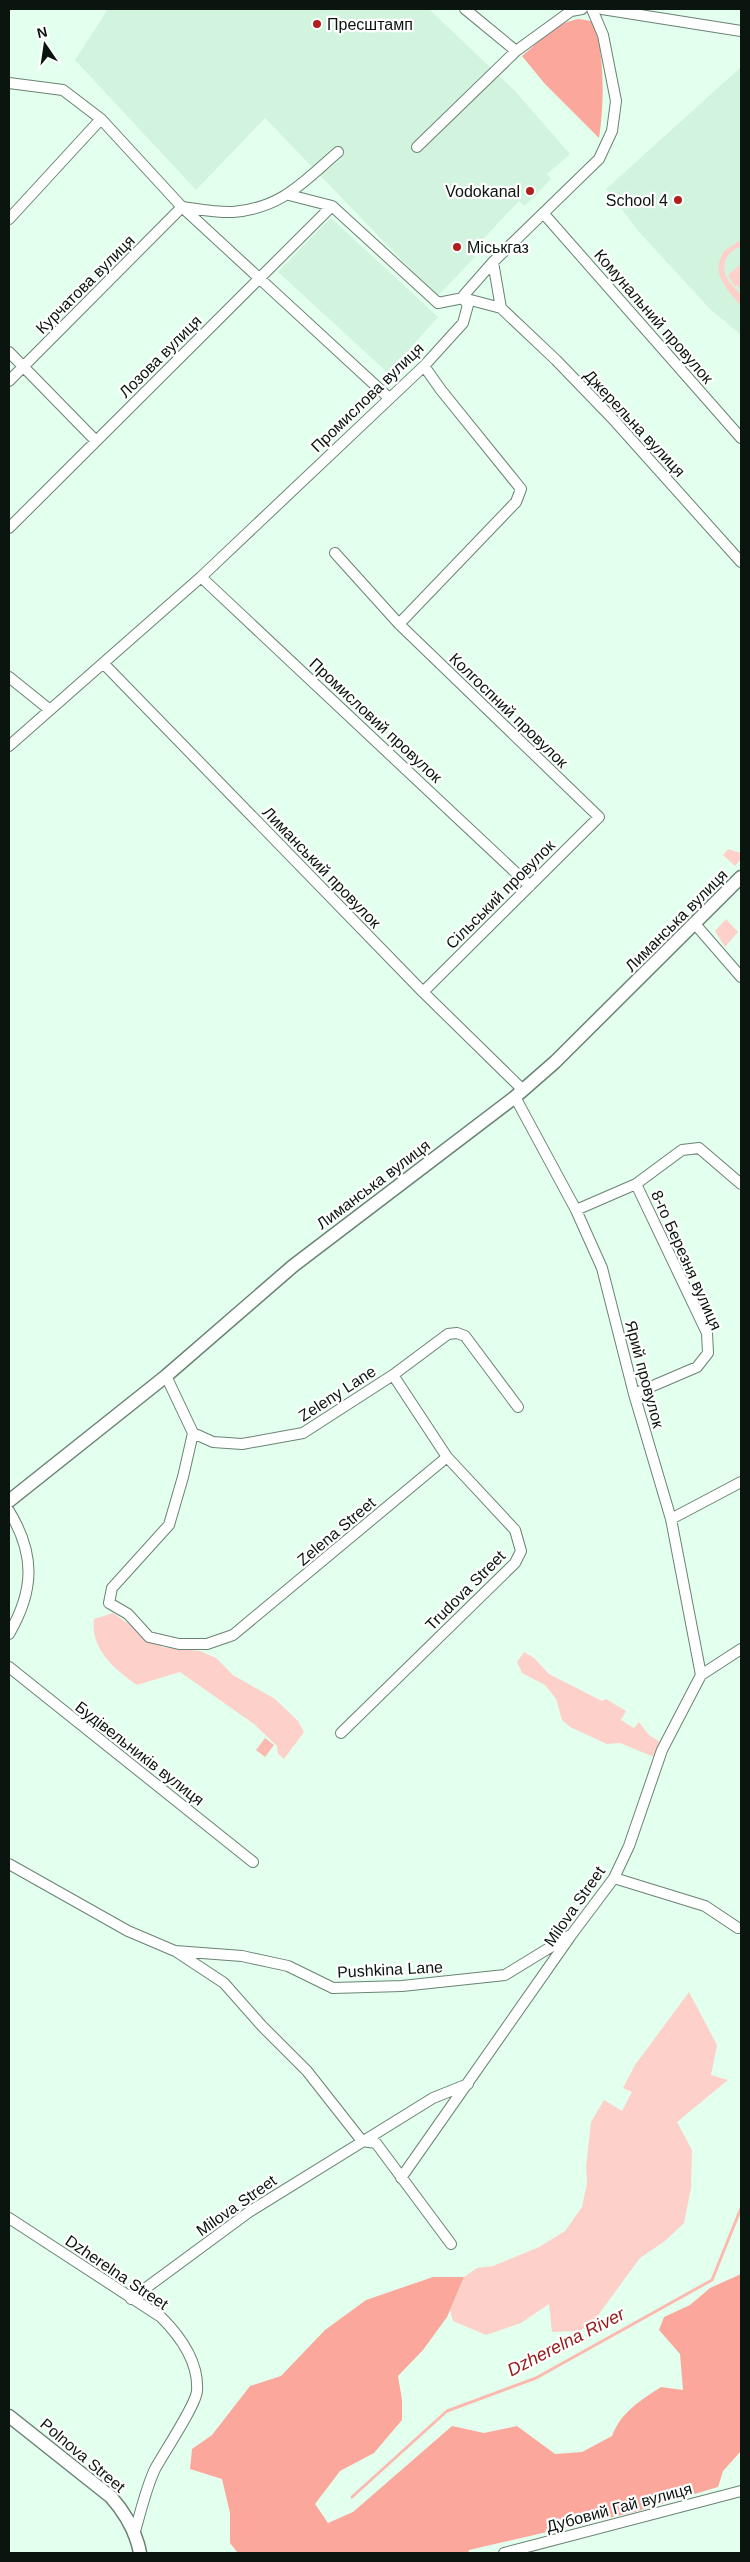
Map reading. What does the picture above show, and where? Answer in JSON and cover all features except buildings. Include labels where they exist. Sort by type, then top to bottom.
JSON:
[{"type":"street","points":[[466,9],[516,51]]},
{"type":"street","points":[[417,147],[516,51],[571,11],[582,9]]},
{"type":"street","points":[[462,298],[493,262],[599,159],[612,132],[616,101],[603,35],[592,9]]},
{"type":"street","points":[[602,9],[740,32]]},
{"type":"street","points":[[9,83],[62,90],[101,119],[182,207],[388,398]]},
{"type":"street","points":[[9,219],[101,119]]},
{"type":"street","points":[[182,207],[231,212],[262,207],[289,195],[338,152]]},
{"type":"street","points":[[289,195],[332,206],[438,303],[462,298],[502,308],[493,262]]},
{"type":"street","name":"Лозова вулиця","points":[[9,528],[332,206]]},
{"type":"street","name":"Курчатова вулиця","points":[[9,381],[182,207]]},
{"type":"street","name":"Комунальний провулок","points":[[544,214],[741,438]]},
{"type":"street","name":"Промислова вулиця","points":[[9,746],[201,577],[424,366],[463,323],[468,305],[462,298]]},
{"type":"street","name":"Джерельна вулиця","points":[[502,308],[612,418],[740,557]]},
{"type":"street","points":[[9,352],[96,441]]},
{"type":"street","points":[[399,624],[516,502],[521,490],[424,366]]},
{"type":"street","name":"Колгоспний провулок","points":[[335,554],[399,624],[598,816]]},
{"type":"street","name":"Промисловий провулок","points":[[201,577],[530,886]]},
{"type":"street","name":"Лиманський провулок","points":[[103,663],[519,1093]]},
{"type":"street","points":[[9,677],[50,710]]},
{"type":"street","name":"Сільський провулок","points":[[423,992],[598,816]]},
{"type":"street","name":"Лиманська вулиця","points":[[9,1501],[166,1376],[293,1266],[519,1093],[555,1062],[741,877]]},
{"type":"street","points":[[695,924],[741,977]]},
{"type":"street","name":"Ярий провулок","points":[[519,1093],[602,1268],[634,1394],[671,1519],[700,1675]]},
{"type":"street","points":[[576,1210],[636,1184],[682,1150],[699,1148],[741,1184]]},
{"type":"street","name":"8-го Березня вулиця","points":[[634,1394],[697,1367],[708,1353],[707,1333],[636,1184]]},
{"type":"street","name":"Zeleny Lane","points":[[193,1433],[213,1442],[242,1444],[303,1433],[392,1375],[448,1334],[457,1333],[465,1336],[518,1407]]},
{"type":"street","points":[[392,1375],[447,1457]]},
{"type":"street","points":[[166,1376],[193,1433]]},
{"type":"street","name":"Zelena Street","points":[[193,1433],[169,1525],[112,1588],[109,1603],[128,1614],[149,1637],[179,1644],[207,1644],[233,1634],[447,1457]]},
{"type":"street","name":"Trudova Street","points":[[341,1734],[515,1563],[521,1551],[514,1530],[447,1457]]},
{"type":"street","points":[[671,1519],[741,1482]]},
{"type":"street","points":[[9,1511],[22,1538],[30,1570],[28,1592],[22,1611],[9,1634]]},
{"type":"street","points":[[700,1675],[741,1649]]},
{"type":"street","name":"Будівельників вулиця","points":[[9,1668],[252,1862]]},
{"type":"street","name":"Milova Street","points":[[401,2178],[572,1934],[614,1878],[629,1846],[662,1750],[700,1675]]},
{"type":"street","name":"Pushkina Lane","points":[[9,1864],[128,1931],[174,1951],[224,1983],[262,2026],[307,2071],[362,2141]]},
{"type":"street","points":[[614,1878],[704,1906],[738,1928]]},
{"type":"street","name":"Pushkina Lane","points":[[174,1951],[242,1956],[288,1966],[333,1988],[402,1986],[505,1975],[572,1934]]},
{"type":"street","name":"Milova Street","points":[[131,2299],[249,2212],[433,2098],[468,2084]]},
{"type":"street","points":[[362,2141],[376,2143],[451,2244]]},
{"type":"street","name":"Dzherelna Street","points":[[9,2218],[161,2318],[176,2332],[188,2351],[195,2371],[197,2393],[154,2471],[135,2531]]},
{"type":"street","name":"Polnova Street","points":[[9,2416],[111,2496],[123,2510],[135,2531],[140,2553]]},
{"type":"street","name":"Дубовий Гай вулиця","points":[[504,2553],[741,2491]]},
{"type":"shaded area","points":[[108,9],[429,9],[515,91],[570,154],[547,174],[551,179],[525,206],[519,201],[471,252],[475,257],[437,297],[265,118],[196,190],[75,60]]},
{"type":"shaded area","points":[[579,19],[591,21],[599,45],[603,95],[599,138],[545,84],[522,56],[555,28]]},
{"type":"shaded area","name":"School 4","points":[[741,67],[741,335],[710,309],[640,233],[606,189]]},
{"type":"shaded area","points":[[331,218],[438,317],[388,373],[278,272]]},
{"type":"shaded area","points":[[741,240],[741,247],[732,251],[726,259],[724,268],[728,280],[741,295],[741,306],[725,287],[719,274],[719,267],[724,251]]},
{"type":"shaded area","points":[[741,264],[741,290],[737,285],[735,287],[728,275]]},
{"type":"shaded area","points":[[728,849],[741,853],[741,859],[735,866],[723,855]]},
{"type":"shaded area","points":[[726,919],[738,932],[725,947],[715,931]]},
{"type":"shaded area","points":[[113,1613],[162,1647],[200,1651],[216,1658],[233,1675],[275,1699],[298,1721],[304,1732],[284,1759],[278,1754],[277,1746],[254,1724],[180,1672],[137,1685],[120,1673],[106,1658],[96,1640],[94,1619]]},
{"type":"shaded area","points":[[524,1652],[534,1658],[549,1674],[602,1701],[606,1699],[626,1711],[621,1720],[634,1728],[639,1722],[649,1735],[660,1742],[654,1757],[620,1743],[607,1744],[570,1727],[562,1720],[556,1699],[545,1685],[522,1673],[517,1662]]},
{"type":"shaded area","points":[[265,1738],[274,1745],[265,1757],[256,1750]]},
{"type":"shaded area","points":[[689,1992],[717,2045],[711,2075],[728,2080],[677,2122],[692,2150],[691,2188],[684,2223],[665,2241],[640,2258],[596,2318],[580,2331],[552,2332],[549,2304],[521,2323],[486,2335],[453,2321],[450,2310],[464,2277],[477,2268],[493,2266],[539,2247],[565,2231],[582,2207],[587,2183],[586,2167],[591,2122],[604,2100],[622,2111],[632,2092],[623,2088],[635,2065]]},
{"type":"shaded area","points":[[741,2274],[741,2451],[723,2471],[718,2487],[634,2512],[469,2550],[468,2553],[238,2553],[230,2543],[230,2513],[222,2479],[190,2469],[192,2449],[212,2435],[250,2386],[281,2376],[325,2330],[366,2300],[433,2277],[464,2277],[447,2317],[423,2350],[398,2376],[402,2400],[402,2420],[374,2453],[340,2471],[315,2504],[328,2523],[353,2512],[452,2426],[484,2433],[517,2426],[555,2454],[582,2452],[612,2436],[626,2413],[661,2387],[683,2390],[680,2354],[659,2330],[664,2317],[690,2305],[710,2288]]},
{"type":"waterway","name":"Dzherelna River","points":[[352,2497],[447,2411],[536,2378],[712,2280],[741,2208]]},
{"type":"place","name":"Пресштамп","points":[[317,24]]},
{"type":"place","name":"Vodokanal","points":[[530,191]]},
{"type":"place","name":"School 4","points":[[678,200]]},
{"type":"place","name":"Міськгаз","points":[[457,247]]}]
